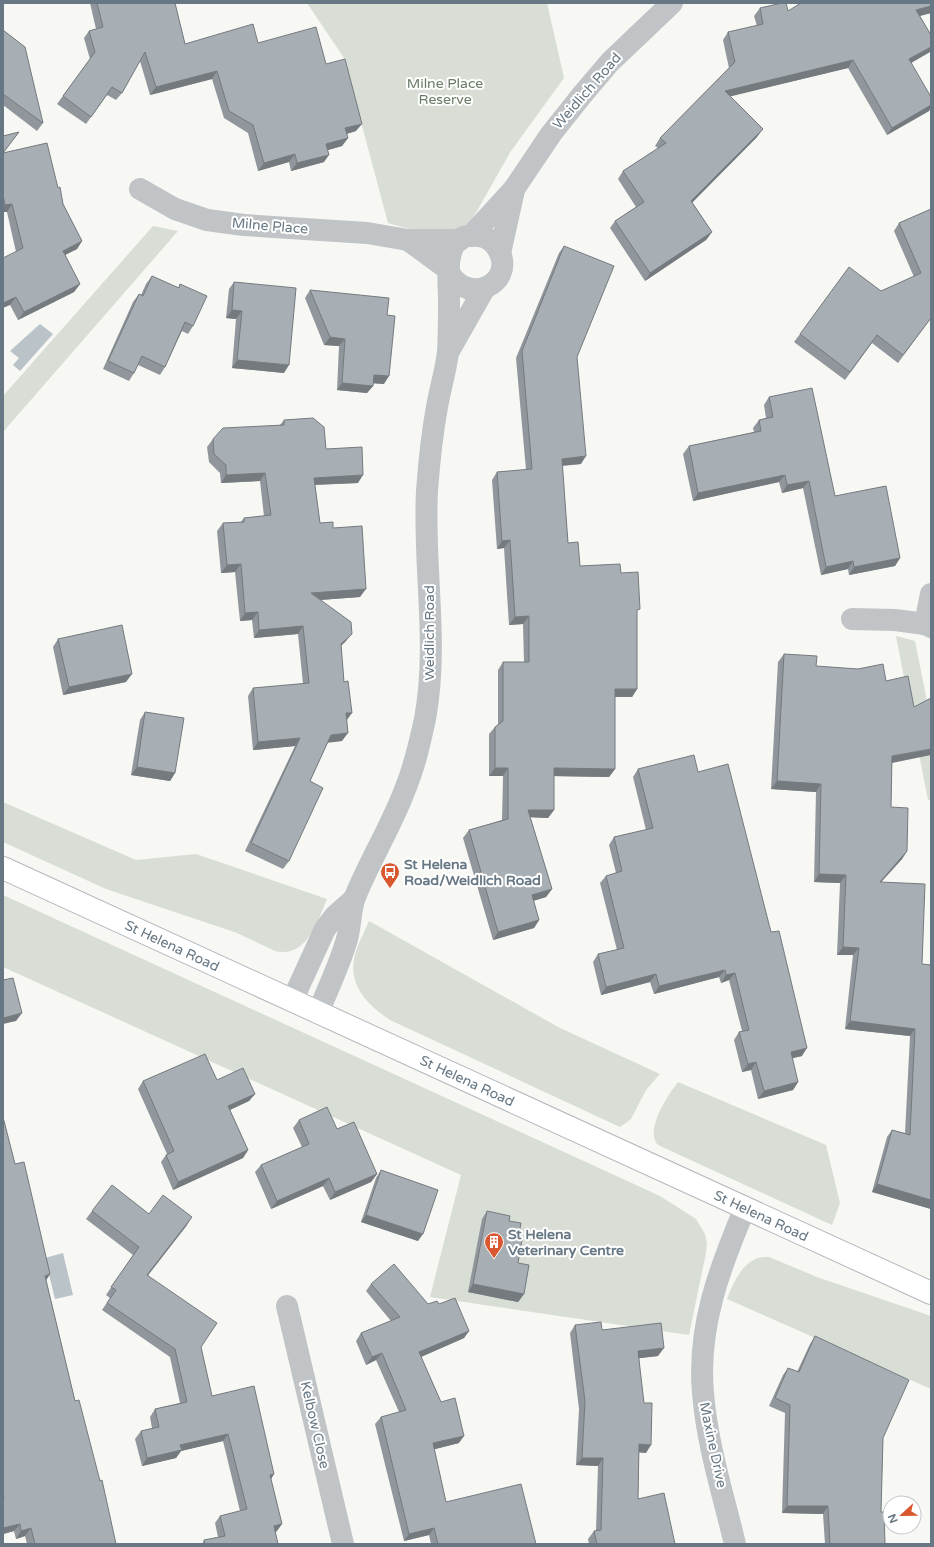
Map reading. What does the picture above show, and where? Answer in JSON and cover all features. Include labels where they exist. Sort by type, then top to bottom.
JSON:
[{"type":"main road","name":"St Helena Road","points":[[3,868],[931,1293]]},
{"type":"street","name":"Weidlich Road","points":[[465,238],[514,189],[551,134],[610,62],[672,3]]},
{"type":"street","name":"Milne Place","points":[[140,189],[175,209],[207,220],[244,225],[367,233],[408,240],[465,238]]},
{"type":"street","name":"Weidlich Road","points":[[500,253],[514,189]]},
{"type":"street","points":[[480,236],[488,239],[495,245],[500,253],[502,261],[501,270],[492,284],[484,288],[476,290],[460,286],[449,272],[449,254],[465,238],[480,236]]},
{"type":"street","name":"Milne Place","points":[[408,240],[449,272]]},
{"type":"street","name":"Weidlich Road","points":[[318,1013],[347,941],[353,900],[407,787],[417,754],[425,719],[430,681],[432,638],[427,491],[436,416],[448,353],[449,272]]},
{"type":"street","name":"Weidlich Road","points":[[448,353],[469,312],[484,288]]},
{"type":"street","points":[[852,619],[928,625],[931,594]]},
{"type":"street","name":"Weidlich Road","points":[[292,1001],[325,930],[335,916],[353,900]]},
{"type":"street","name":"Maxine Drive","points":[[735,1544],[706,1424],[702,1357],[711,1300],[722,1265],[745,1208]]},
{"type":"street","name":"Kelbow Close","points":[[286,1306],[343,1544]]},
{"type":"green space","name":"Milne Place Reserve","points":[[307,3],[547,3],[564,78],[511,151],[469,225],[449,231],[429,232],[408,229],[388,223],[344,58]]},
{"type":"green space","points":[[153,226],[178,231],[3,432],[3,396]]},
{"type":"green space","points":[[896,636],[915,641],[931,721],[931,799],[928,800]]},
{"type":"green space","points":[[3,802],[136,860],[196,854],[327,899],[315,927],[303,944],[286,952],[275,951],[237,933],[106,889],[3,842]]},
{"type":"green space","points":[[3,895],[660,1196],[696,1219],[705,1234],[707,1244],[689,1335],[430,1297],[461,1175],[3,967]]},
{"type":"green space","points":[[369,921],[560,1028],[660,1074],[646,1090],[631,1119],[620,1127],[390,1020],[382,1015],[362,995],[353,969],[358,945]]},
{"type":"green space","points":[[678,1082],[826,1145],[840,1203],[832,1225],[658,1145],[654,1139],[656,1122],[659,1113]]},
{"type":"green space","points":[[761,1257],[769,1257],[817,1277],[931,1316],[931,1389],[727,1299],[737,1277],[747,1265],[753,1260]]},
{"type":"shaded area","points":[[40,324],[53,334],[20,371],[13,365],[19,358],[10,351]]},
{"type":"shaded area","points":[[63,1253],[73,1295],[55,1299],[45,1258]]},
{"type":"building","points":[[97,3],[175,3],[185,44],[253,24],[258,43],[316,27],[326,64],[345,59],[362,124],[345,128],[348,138],[326,144],[329,155],[297,163],[295,154],[264,163],[253,125],[229,111],[217,71],[156,87],[145,52],[122,93],[112,87],[91,117],[63,96],[95,52],[89,31],[103,27]]},
{"type":"building","points":[[786,3],[788,11],[801,3],[931,3],[931,6],[916,10],[931,35],[931,47],[909,59],[931,97],[931,105],[892,128],[853,60],[725,91],[763,129],[691,201],[712,232],[650,273],[615,221],[644,202],[623,171],[666,143],[660,138],[735,62],[728,32],[763,24],[760,8]]},
{"type":"building","points":[[3,30],[25,47],[43,123],[3,94]]},
{"type":"building","points":[[19,132],[3,153],[3,136]]},
{"type":"building","points":[[47,143],[58,188],[60,187],[63,204],[82,241],[63,251],[80,284],[24,312],[16,297],[3,303],[3,258],[23,248],[12,204],[5,205],[3,194],[3,153]]},
{"type":"building","points":[[931,209],[931,318],[903,355],[877,335],[850,372],[800,334],[849,267],[881,291],[921,273],[899,223]]},
{"type":"building","points":[[564,246],[614,266],[577,357],[586,456],[562,459],[568,543],[578,542],[580,566],[620,564],[621,573],[638,572],[640,609],[637,610],[637,689],[615,689],[615,769],[554,768],[554,810],[528,810],[552,889],[532,895],[539,920],[498,932],[469,830],[508,819],[508,768],[495,768],[495,727],[503,721],[503,662],[529,662],[529,616],[515,617],[510,540],[502,541],[497,472],[532,469],[522,351]]},
{"type":"building","points":[[152,276],[179,288],[180,284],[207,296],[193,326],[185,322],[165,367],[142,356],[134,373],[108,361],[139,294],[143,296]]},
{"type":"building","points":[[234,282],[296,288],[289,365],[237,360],[242,311],[232,310]]},
{"type":"building","points":[[310,290],[389,298],[387,315],[395,316],[389,376],[374,375],[373,386],[342,383],[345,339],[330,337]]},
{"type":"building","points":[[812,388],[835,496],[886,486],[900,558],[854,567],[853,561],[826,567],[809,481],[787,485],[785,475],[698,493],[689,446],[761,431],[759,420],[773,417],[769,397]]},
{"type":"building","points":[[313,418],[324,427],[326,449],[362,447],[363,475],[314,478],[320,523],[333,522],[333,528],[362,526],[366,589],[311,593],[351,622],[352,634],[341,644],[344,682],[348,681],[352,713],[346,713],[348,733],[331,735],[310,781],[323,788],[289,861],[251,843],[300,738],[258,742],[253,688],[309,683],[303,626],[259,630],[258,612],[245,613],[241,564],[227,565],[223,523],[244,522],[244,518],[271,515],[265,473],[226,475],[226,465],[214,454],[213,439],[223,428],[284,425],[284,420]]},
{"type":"building","points":[[122,625],[132,674],[69,687],[58,639]]},
{"type":"building","points":[[784,654],[817,656],[816,666],[858,669],[883,664],[886,681],[908,676],[914,707],[931,698],[931,749],[892,756],[891,807],[908,808],[907,851],[880,882],[925,884],[922,964],[931,965],[931,1200],[877,1184],[892,1130],[910,1135],[915,1029],[850,1021],[859,948],[843,947],[846,875],[819,874],[821,784],[777,781]]},
{"type":"building","points":[[145,712],[184,718],[175,773],[137,767]]},
{"type":"building","points":[[694,755],[698,772],[728,764],[771,932],[779,931],[807,1048],[791,1052],[798,1082],[764,1091],[756,1062],[748,1064],[739,1032],[749,1030],[735,973],[726,975],[725,970],[659,986],[656,974],[606,987],[598,954],[624,948],[606,876],[622,871],[614,837],[653,828],[638,769]]},
{"type":"building","points":[[13,978],[22,1013],[3,1018],[3,980]]},
{"type":"building","points":[[205,1054],[217,1080],[243,1068],[255,1094],[228,1106],[248,1150],[178,1182],[166,1155],[174,1151],[143,1081]]},
{"type":"building","points":[[327,1107],[337,1129],[354,1122],[377,1174],[335,1192],[329,1178],[277,1201],[261,1165],[309,1144],[299,1120]]},
{"type":"building","points":[[3,1117],[15,1164],[24,1162],[50,1274],[45,1276],[75,1401],[79,1400],[100,1481],[102,1480],[116,1544],[35,1544],[31,1528],[21,1531],[20,1524],[3,1528]]},
{"type":"building","points":[[381,1170],[438,1190],[423,1234],[366,1215]]},
{"type":"building","points":[[112,1185],[149,1214],[163,1195],[192,1217],[147,1275],[217,1323],[201,1347],[212,1396],[254,1386],[274,1474],[270,1475],[282,1524],[274,1526],[278,1544],[205,1544],[204,1540],[225,1536],[220,1516],[247,1509],[228,1434],[180,1445],[182,1450],[147,1458],[141,1431],[159,1427],[155,1409],[187,1402],[175,1349],[107,1303],[116,1290],[111,1287],[139,1247],[92,1211]]},
{"type":"building","name":"St Helena Veterinary Centre","points":[[487,1211],[510,1216],[509,1221],[521,1223],[518,1239],[522,1240],[518,1263],[529,1265],[524,1294],[473,1284]]},
{"type":"building","points":[[394,1264],[428,1304],[437,1301],[439,1304],[455,1298],[469,1331],[419,1352],[441,1402],[455,1398],[464,1436],[433,1443],[446,1502],[521,1484],[536,1544],[438,1544],[434,1528],[409,1534],[381,1417],[406,1410],[382,1353],[372,1357],[361,1333],[400,1317],[371,1284]]},
{"type":"building","points":[[601,1322],[602,1330],[661,1323],[664,1348],[638,1351],[644,1403],[652,1403],[651,1445],[639,1444],[638,1499],[664,1493],[675,1544],[597,1544],[594,1531],[601,1530],[603,1458],[582,1458],[585,1401],[575,1325]]},
{"type":"building","points":[[815,1336],[909,1380],[883,1438],[881,1512],[882,1535],[885,1535],[885,1544],[830,1544],[828,1506],[787,1506],[790,1405],[775,1398],[788,1368],[799,1372]]},
{"type":"place","name":"St Helena Road/Weidlich Road","points":[[390,889]]},
{"type":"place","name":"St Helena Veterinary Centre","points":[[494,1259]]}]
